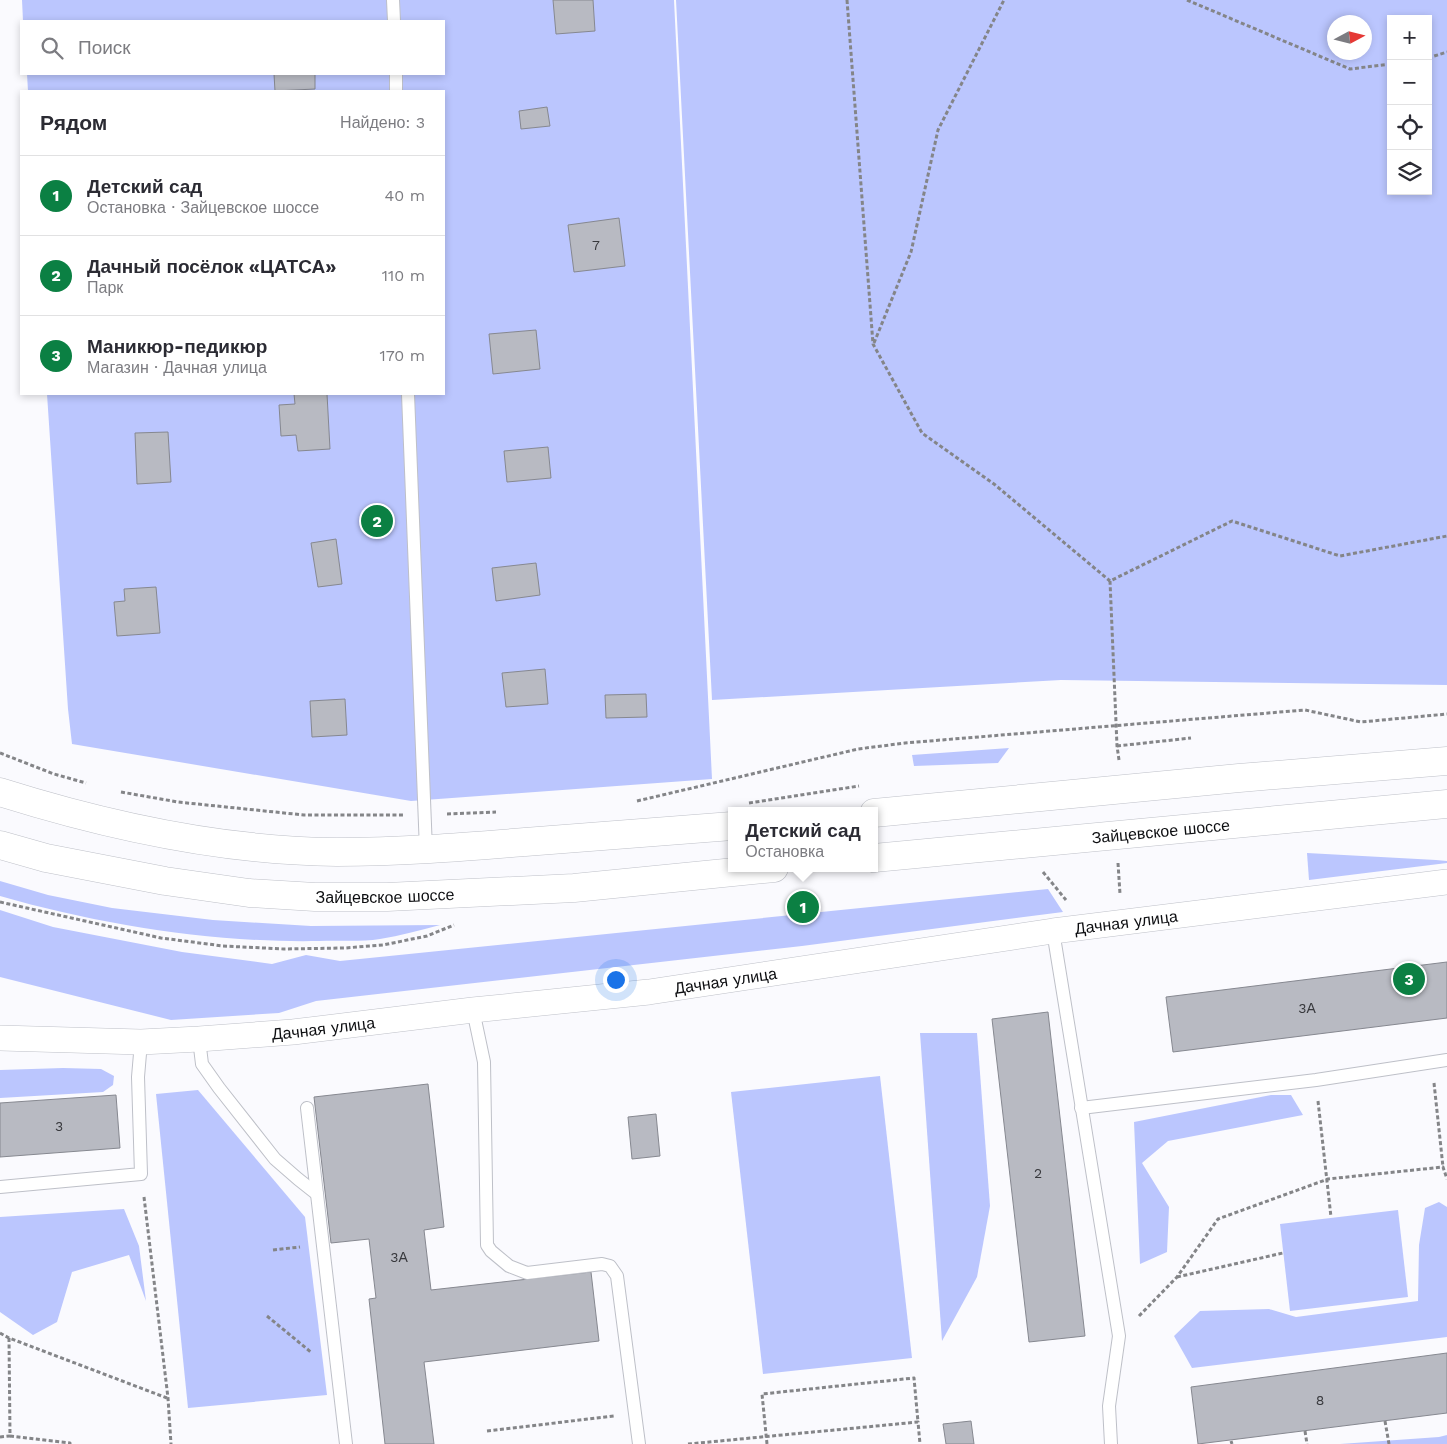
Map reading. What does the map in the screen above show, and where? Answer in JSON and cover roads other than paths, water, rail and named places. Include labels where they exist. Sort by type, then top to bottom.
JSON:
[{"type":"main road","points":[[878,813],[1447,760]]},
{"type":"main road","points":[[0,792],[92,818],[197,839],[319,851],[426,850],[728,816]]},
{"type":"main road","name":"Зайцевское шоссе","points":[[878,858],[1447,804]]},
{"type":"main road","name":"Зайцевское шоссе","points":[[0,845],[46,858],[165,881],[249,893],[316,896],[387,897],[574,888],[734,872]]},
{"type":"street","name":"Дачная улица","points":[[0,1038],[141,1042],[294,1032],[473,1010],[649,992],[1053,931],[1447,882]]},
{"type":"lane","points":[[393,0],[394,20]]},
{"type":"lane","points":[[396,75],[396,90]]},
{"type":"lane","points":[[408,395],[426,850]]},
{"type":"lane","points":[[1053,931],[1119,1336],[1109,1406],[1111,1444]]},
{"type":"lane","points":[[473,1010],[484,1062],[487,1245],[491,1251],[509,1266],[527,1273],[602,1264],[610,1266],[617,1276],[639,1444]]},
{"type":"lane","points":[[199,1039],[202,1064],[219,1088],[275,1159],[318,1194]]},
{"type":"lane","points":[[0,1187],[141,1174],[138,1077],[141,1042]]},
{"type":"lane","points":[[1081,1108],[1316,1080],[1447,1060]]},
{"type":"lane","points":[[308,1108],[346,1444]]},
{"type":"place","name":"Дачный посёлок «ЦАТСА»","points":[[377,521]]},
{"type":"place","name":"Детский сад","points":[[803,907]]},
{"type":"place","name":"Маникюр-педикюр","points":[[1409,979]]}]
